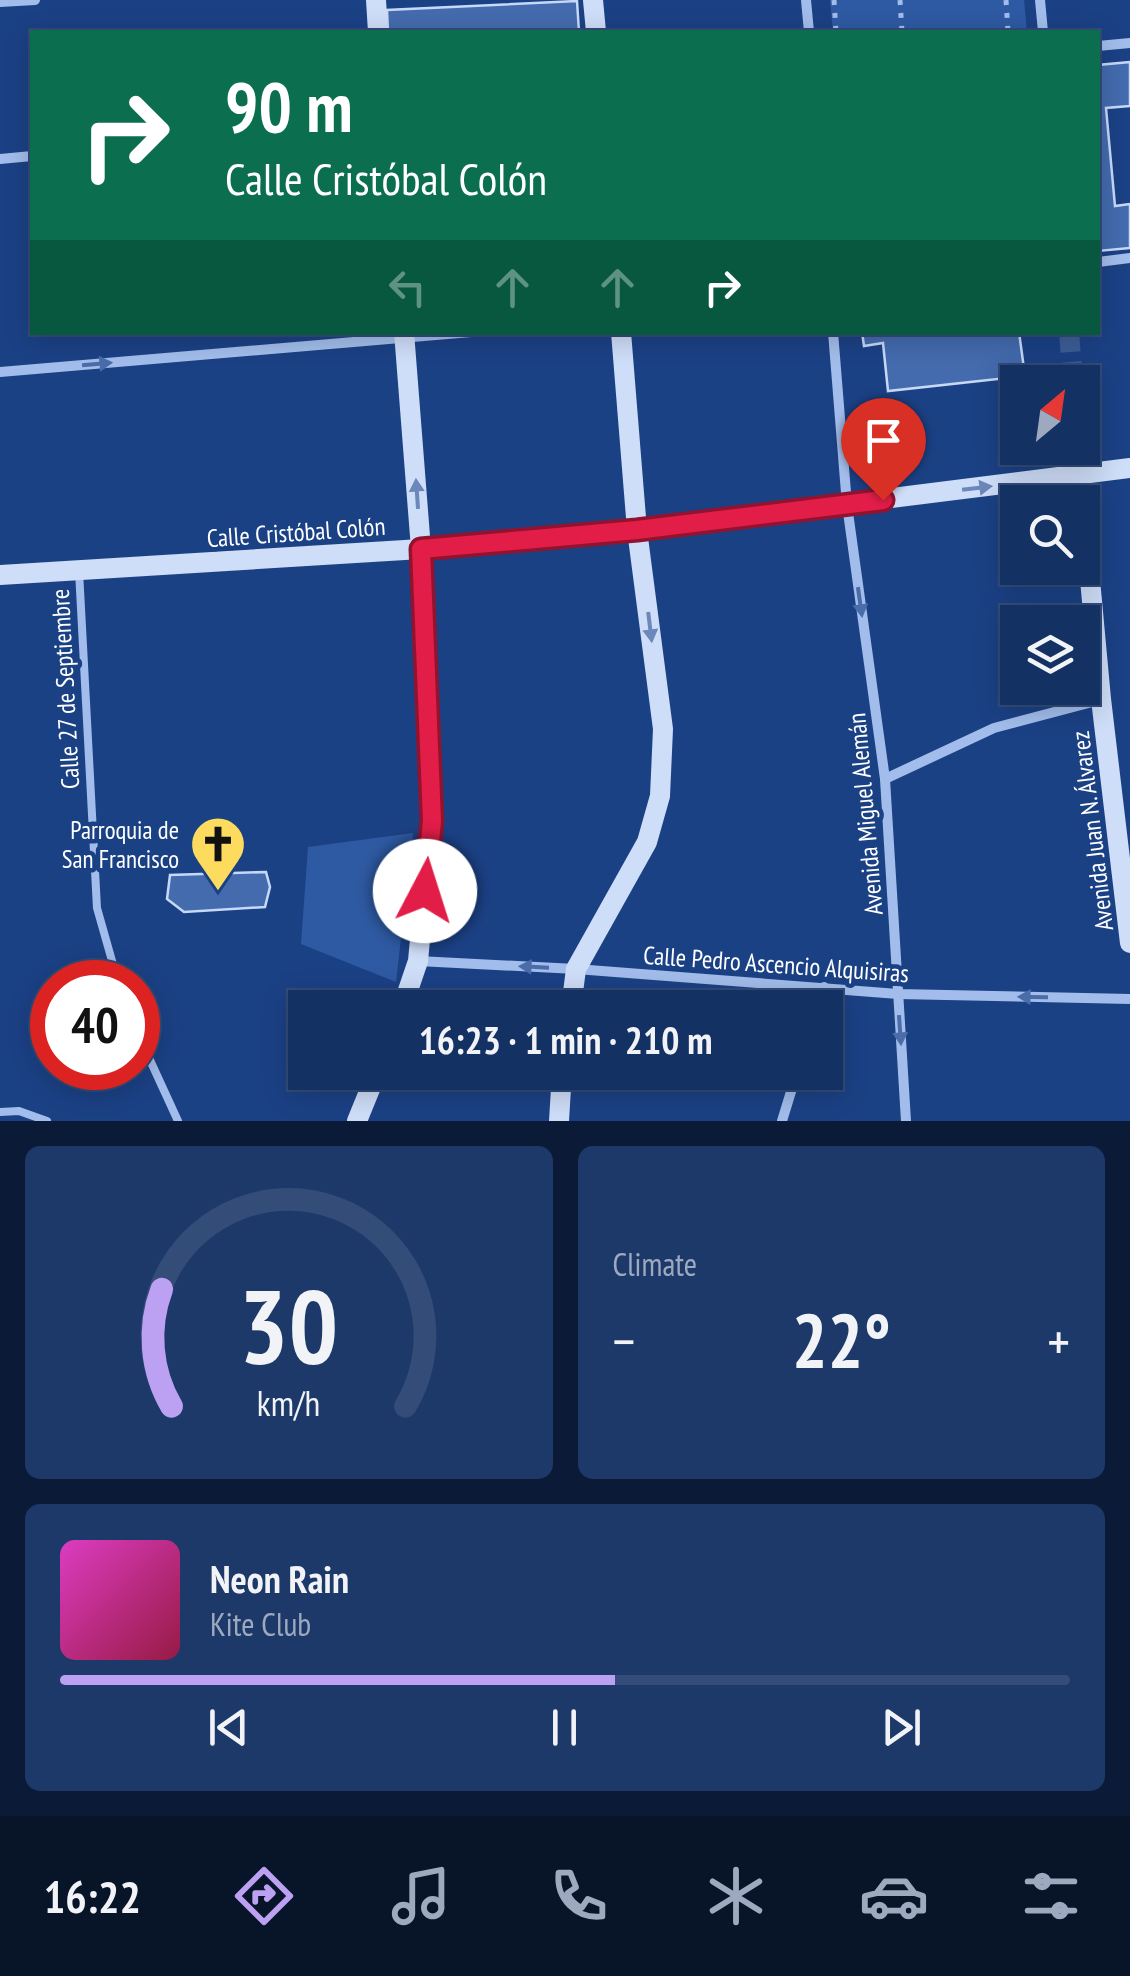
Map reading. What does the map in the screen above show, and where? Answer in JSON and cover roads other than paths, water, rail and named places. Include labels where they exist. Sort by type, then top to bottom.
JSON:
[{"type":"street","points":[[0,2],[35,0]]},
{"type":"street","points":[[376,0],[378,30]]},
{"type":"street","points":[[593,0],[596,30]]},
{"type":"street","points":[[806,0],[808,30]]},
{"type":"street","points":[[1040,0],[1042,30]]},
{"type":"street","points":[[1100,46],[1130,43]]},
{"type":"street","points":[[0,159],[30,156]]},
{"type":"street","points":[[1100,262],[1130,258]]},
{"type":"street","points":[[573,990],[576,969],[647,842],[660,796],[663,728],[637,530],[621,335]]},
{"type":"street","name":"Avenida Miguel Alemán","points":[[833,335],[847,505],[885,779],[906,1121]]},
{"type":"street","points":[[0,372],[404,336],[421,549],[432,821],[418,961],[408,990]]},
{"type":"street","name":"Avenida Juan N. Álvarez","points":[[1080,465],[1101,699],[1130,943]]},
{"type":"street","name":"Calle Cristóbal Colón","points":[[0,576],[421,549],[637,530],[1130,468]]},
{"type":"street","points":[[885,779],[994,728],[1101,699]]},
{"type":"street","name":"Calle Pedro Ascencio Alquisiras","points":[[418,961],[898,994],[1130,999]]},
{"type":"street","points":[[823,990],[824,986]]},
{"type":"street","points":[[357,1121],[370,1090]]},
{"type":"street","points":[[558,1121],[561,1090]]},
{"type":"street","points":[[782,1121],[791,1090]]},
{"type":"lane","name":"Calle 27 de Septiembre","points":[[79,570],[97,908],[112,960]]},
{"type":"lane","points":[[160,1082],[178,1121]]},
{"type":"lane","points":[[0,1112],[19,1111],[46,1121]]},
{"type":"tunnel","points":[[1069,335],[1072,365]]},
{"type":"place","name":"Parroquia de San Francisco","points":[[218,893]]}]
